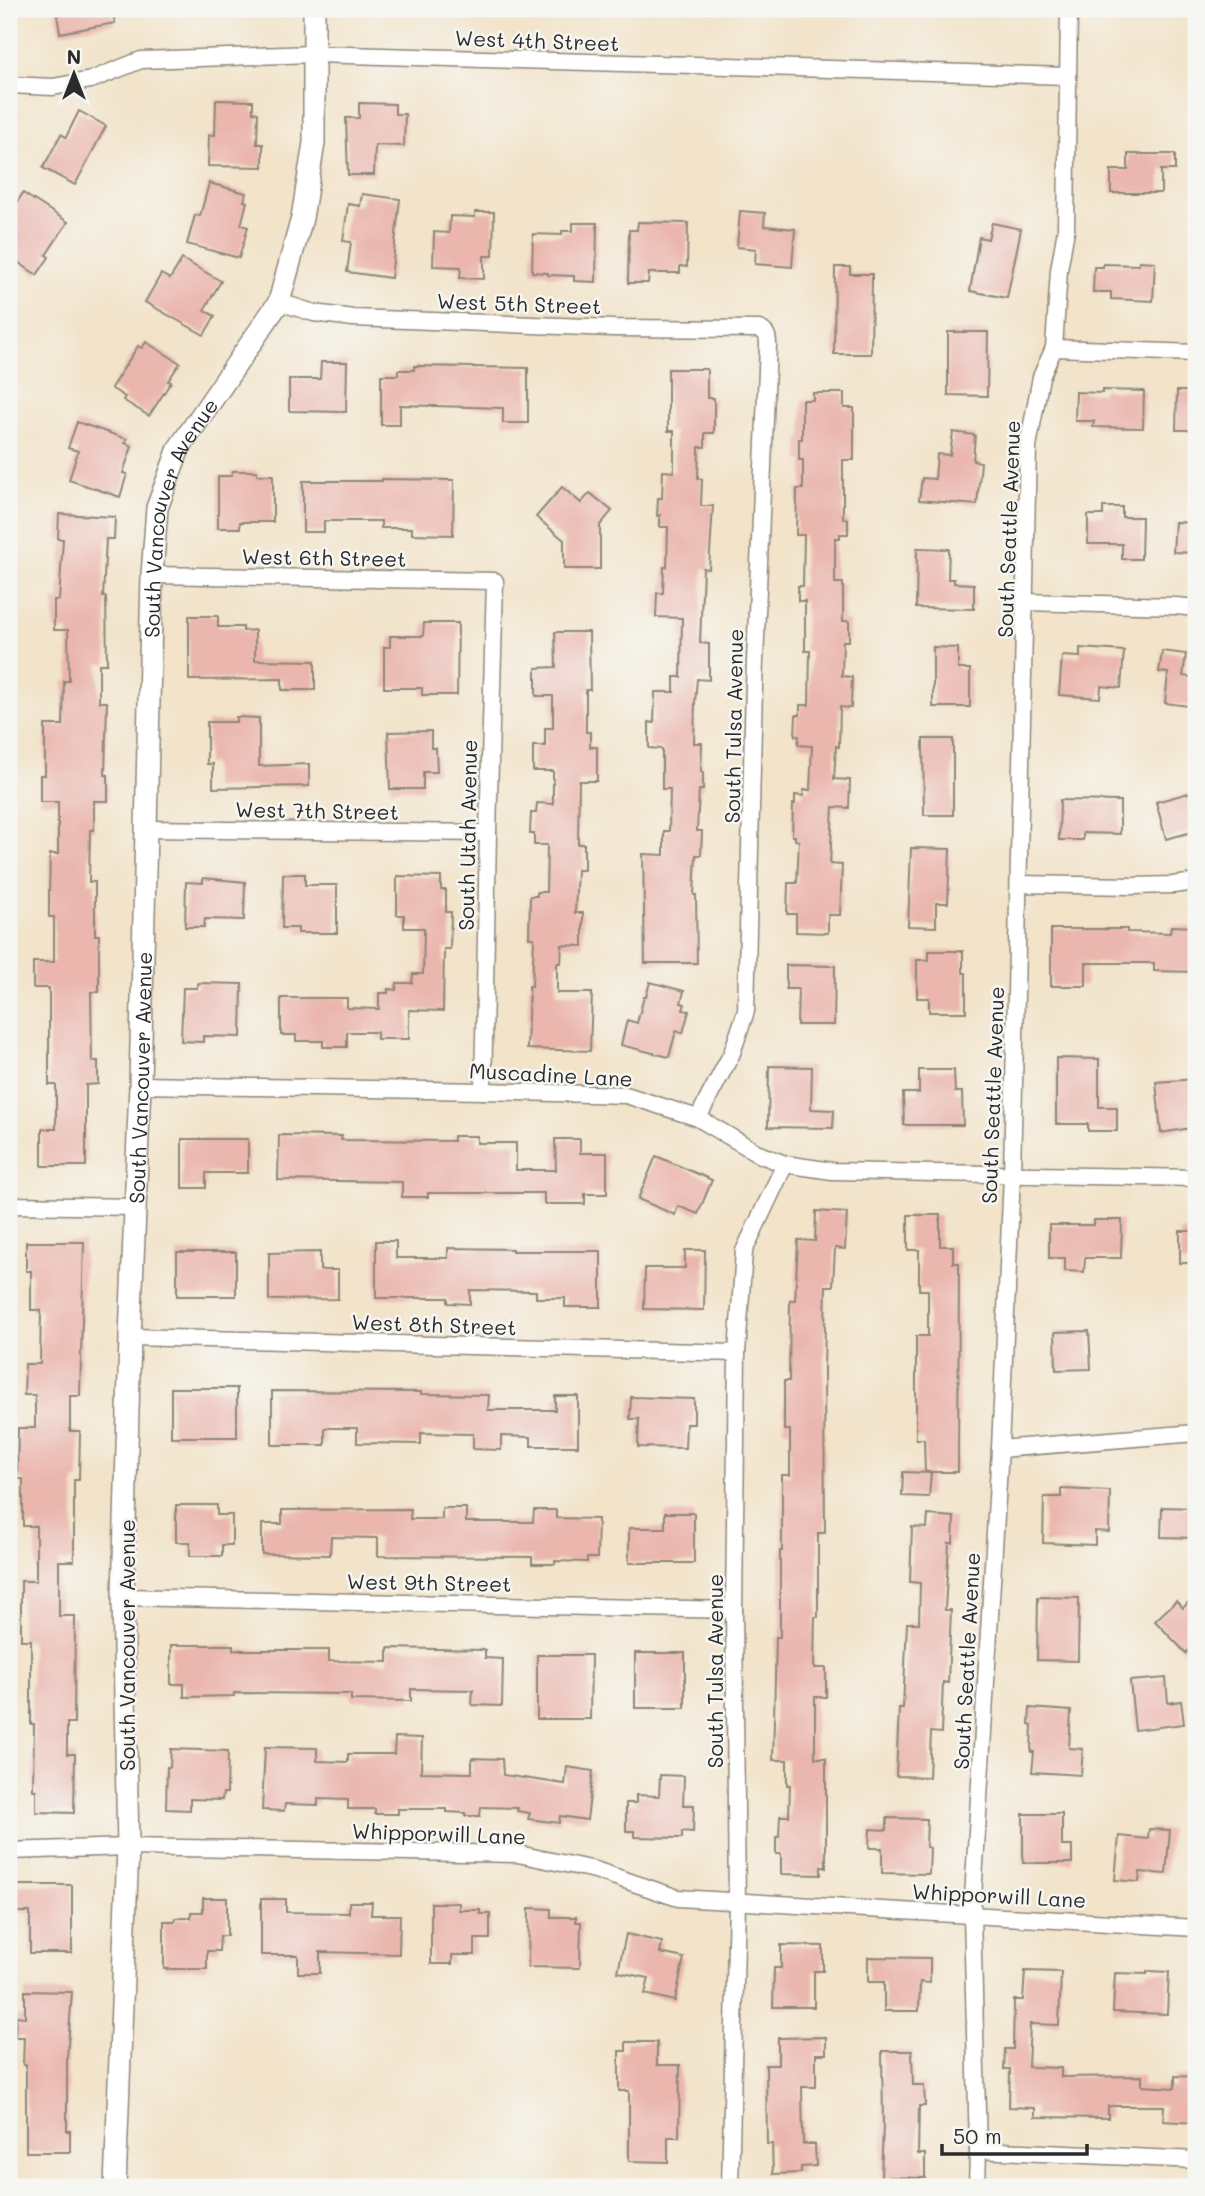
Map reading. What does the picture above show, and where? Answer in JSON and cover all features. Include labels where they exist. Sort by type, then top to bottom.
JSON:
[{"type":"street","name":"South Vancouver Avenue","points":[[115,2187],[128,1847],[123,1597],[140,1085],[152,575],[157,508],[179,448],[279,303],[302,218],[314,143],[314,9]]},
{"type":"street","name":"South Seattle Avenue","points":[[977,2187],[972,1914],[1000,1450],[1012,1175],[1028,446],[1041,377],[1054,348],[1059,270],[1066,230],[1069,9]]},
{"type":"street","name":"West 4th Street","points":[[9,85],[53,87],[91,80],[141,60],[314,54],[1068,76]]},
{"type":"street","name":"West 5th Street","points":[[279,303],[314,313],[353,318],[613,328],[759,329]]},
{"type":"street","name":"South Tulsa Avenue","points":[[698,1118],[732,1053],[746,1011],[754,686],[768,345],[766,334],[759,329]]},
{"type":"street","points":[[1054,348],[1196,353]]},
{"type":"street","name":"West 6th Street","points":[[152,575],[495,581]]},
{"type":"street","name":"South Utah Avenue","points":[[483,1091],[495,581]]},
{"type":"street","points":[[1024,603],[1196,608]]},
{"type":"street","name":"West 7th Street","points":[[146,829],[488,833]]},
{"type":"street","points":[[1020,884],[1173,886],[1196,882]]},
{"type":"street","name":"Muscadine Lane","points":[[140,1085],[626,1096],[698,1118],[761,1155],[785,1164],[832,1171],[1196,1178]]},
{"type":"street","name":"South Tulsa Avenue","points":[[730,2187],[737,1903],[734,1610],[737,1353],[744,1251],[785,1164]]},
{"type":"street","points":[[9,1205],[135,1207]]},
{"type":"street","name":"West 8th Street","points":[[130,1337],[737,1353]]},
{"type":"street","points":[[1000,1450],[1196,1433]]},
{"type":"street","name":"West 9th Street","points":[[123,1597],[734,1610]]},
{"type":"street","name":"Whipporwill Lane","points":[[9,1851],[128,1847],[519,1854],[596,1870],[678,1898],[1196,1928]]},
{"type":"street","points":[[978,2150],[1196,2160]]},
{"type":"building","points":[[56,9],[112,9],[115,23],[60,33]]},
{"type":"building","points":[[216,100],[253,101],[253,112],[258,113],[257,144],[263,144],[263,167],[208,166],[209,135],[215,135]]},
{"type":"building","points":[[359,103],[395,104],[395,114],[405,114],[404,146],[375,145],[374,175],[348,175],[346,118],[359,118]]},
{"type":"building","points":[[79,111],[106,126],[75,185],[43,168],[61,134],[66,137]]},
{"type":"building","points":[[1128,154],[1175,154],[1175,170],[1161,170],[1161,193],[1111,193],[1111,170],[1128,170]]},
{"type":"building","points":[[209,183],[246,193],[244,201],[247,202],[241,225],[248,227],[239,258],[187,244],[195,215],[200,216]]},
{"type":"building","points":[[23,193],[68,222],[46,255],[49,257],[37,275],[9,256],[9,215]]},
{"type":"building","points":[[362,194],[400,199],[391,278],[347,272],[351,242],[343,241],[348,204],[360,206]]},
{"type":"building","points":[[740,211],[765,213],[764,226],[795,229],[792,267],[755,264],[756,249],[737,247]]},
{"type":"building","points":[[475,212],[494,212],[493,256],[484,256],[484,279],[460,278],[461,267],[433,266],[434,232],[449,233],[450,216],[475,217]]},
{"type":"building","points":[[638,222],[688,223],[687,267],[680,266],[680,273],[649,273],[648,283],[628,283],[629,230],[637,230]]},
{"type":"building","points":[[573,223],[597,223],[596,282],[574,281],[574,276],[532,272],[533,234],[562,235],[562,231],[573,231]]},
{"type":"building","points":[[992,223],[1021,229],[1007,298],[970,291],[979,237],[988,239]]},
{"type":"building","points":[[182,259],[221,281],[204,310],[215,316],[204,335],[145,302],[161,274],[170,279]]},
{"type":"building","points":[[1139,261],[1155,262],[1153,301],[1111,299],[1111,292],[1093,292],[1094,267],[1103,267],[1103,264],[1139,265]]},
{"type":"building","points":[[835,267],[850,267],[850,274],[872,274],[871,354],[834,354]]},
{"type":"building","points":[[948,332],[988,332],[987,396],[948,395]]},
{"type":"building","points":[[146,342],[180,363],[149,416],[123,400],[125,397],[111,388],[138,346],[142,348]]},
{"type":"building","points":[[321,362],[347,362],[346,412],[289,411],[289,379],[320,379]]},
{"type":"building","points":[[414,366],[528,368],[528,423],[503,423],[503,408],[400,405],[400,425],[381,425],[381,375],[398,375],[398,370],[414,370]]},
{"type":"building","points":[[668,369],[707,369],[707,398],[714,398],[714,433],[705,433],[705,447],[699,447],[698,479],[702,479],[701,506],[713,506],[709,569],[703,568],[700,643],[709,644],[709,680],[697,679],[695,703],[694,743],[702,743],[703,772],[703,790],[699,790],[697,831],[702,831],[701,855],[696,855],[694,895],[697,963],[645,963],[643,854],[664,855],[664,831],[669,831],[670,789],[662,789],[662,749],[649,748],[649,722],[654,723],[655,692],[674,692],[674,677],[681,677],[682,618],[656,617],[657,593],[663,593],[664,567],[667,567],[668,527],[660,527],[660,515],[657,516],[658,498],[662,498],[663,471],[674,472],[674,431],[668,431]]},
{"type":"building","points":[[1102,390],[1144,391],[1143,428],[1093,427],[1094,421],[1075,421],[1076,392],[1102,393]]},
{"type":"building","points":[[1177,391],[1196,391],[1196,430],[1176,430]]},
{"type":"building","points":[[813,393],[844,393],[844,408],[854,408],[854,460],[843,460],[843,519],[848,519],[848,534],[840,534],[840,538],[835,538],[835,583],[843,583],[843,621],[849,621],[849,641],[843,641],[842,676],[852,677],[851,708],[840,707],[839,747],[836,746],[834,779],[850,780],[849,808],[833,807],[830,864],[842,865],[840,915],[828,915],[828,933],[796,932],[796,914],[787,914],[788,883],[797,883],[799,841],[792,836],[793,804],[795,795],[803,796],[804,790],[810,790],[812,746],[798,745],[799,736],[795,736],[796,715],[800,715],[800,705],[809,705],[810,651],[805,651],[805,601],[798,601],[798,586],[803,586],[804,535],[796,535],[797,489],[803,489],[803,460],[799,460],[802,400],[813,400]]},
{"type":"building","points":[[77,422],[127,439],[125,443],[132,446],[123,473],[127,474],[120,497],[69,480],[78,451],[68,448]]},
{"type":"building","points":[[953,432],[975,435],[973,461],[981,462],[977,505],[919,500],[922,478],[935,479],[937,454],[950,455]]},
{"type":"building","points":[[233,471],[257,471],[257,475],[273,475],[273,522],[240,522],[240,528],[218,528],[218,476],[231,476]]},
{"type":"building","points":[[454,480],[453,535],[412,534],[412,528],[381,528],[381,521],[324,521],[324,532],[303,532],[303,481]]},
{"type":"building","points":[[562,487],[581,503],[590,493],[612,511],[600,525],[600,569],[564,569],[564,540],[536,517]]},
{"type":"building","points":[[1103,507],[1122,507],[1122,517],[1142,517],[1141,559],[1122,559],[1122,544],[1088,544],[1088,515],[1103,515]]},
{"type":"building","points":[[59,514],[115,517],[114,539],[106,539],[103,597],[106,597],[107,664],[99,664],[99,702],[107,702],[105,775],[108,775],[108,801],[94,801],[94,830],[90,830],[89,882],[95,882],[95,935],[99,935],[99,992],[91,992],[92,1061],[98,1061],[98,1084],[86,1085],[86,1166],[42,1166],[42,1129],[56,1129],[56,1085],[49,1085],[49,988],[33,988],[33,962],[54,962],[54,917],[49,917],[50,854],[58,854],[58,802],[40,802],[40,775],[45,775],[45,725],[63,725],[64,681],[69,681],[68,630],[54,630],[54,600],[59,600],[63,539],[58,539]]},
{"type":"building","points":[[1175,522],[1196,523],[1196,553],[1173,552]]},
{"type":"building","points":[[917,548],[949,549],[948,579],[954,579],[954,583],[974,584],[974,609],[916,608]]},
{"type":"building","points":[[189,616],[218,616],[218,627],[255,630],[255,660],[315,661],[315,690],[282,690],[282,679],[189,680]]},
{"type":"building","points":[[424,623],[458,623],[457,695],[422,695],[422,688],[384,688],[384,647],[390,647],[390,636],[423,636]]},
{"type":"building","points":[[555,632],[589,632],[590,690],[586,690],[586,732],[590,732],[590,747],[597,747],[597,781],[579,781],[578,844],[584,844],[584,870],[577,870],[575,913],[583,913],[583,946],[562,945],[561,963],[557,963],[557,993],[592,993],[590,1051],[527,1049],[534,938],[529,938],[530,896],[537,896],[537,892],[546,892],[547,845],[534,845],[534,834],[530,834],[531,813],[536,813],[537,803],[553,804],[553,771],[533,771],[533,746],[545,746],[545,728],[553,728],[553,696],[536,696],[536,668],[556,667]]},
{"type":"building","points":[[933,647],[958,648],[958,669],[970,669],[970,707],[933,707]]},
{"type":"building","points":[[1080,648],[1124,651],[1121,688],[1101,686],[1100,698],[1059,695],[1062,656],[1080,657]]},
{"type":"building","points":[[1162,651],[1186,654],[1183,676],[1196,678],[1196,707],[1165,703],[1168,673],[1159,672]]},
{"type":"building","points":[[236,717],[259,718],[259,766],[309,764],[309,786],[213,788],[213,764],[207,764],[207,722],[236,722]]},
{"type":"building","points":[[431,731],[431,748],[436,748],[437,772],[423,772],[423,789],[390,789],[388,732]]},
{"type":"building","points":[[923,739],[953,739],[953,815],[924,815]]},
{"type":"building","points":[[1196,791],[1196,831],[1166,839],[1156,802]]},
{"type":"building","points":[[1060,800],[1120,801],[1120,834],[1083,833],[1083,840],[1059,840]]},
{"type":"building","points":[[911,848],[950,849],[948,903],[936,903],[936,927],[908,926]]},
{"type":"building","points":[[283,874],[305,874],[305,885],[337,885],[337,933],[298,933],[298,928],[282,928]]},
{"type":"building","points":[[397,876],[441,877],[441,890],[446,890],[446,912],[451,912],[450,949],[444,949],[443,1011],[409,1010],[409,1039],[377,1039],[377,1032],[347,1032],[347,1047],[323,1047],[323,1041],[296,1041],[296,1035],[281,1035],[281,998],[347,998],[347,1008],[379,1009],[379,993],[388,993],[388,989],[396,990],[397,983],[412,983],[413,974],[423,974],[424,928],[404,928],[404,915],[397,915]]},
{"type":"building","points":[[203,878],[245,882],[244,920],[205,919],[204,927],[185,927],[186,882],[203,883]]},
{"type":"building","points":[[1171,926],[1195,927],[1194,972],[1154,971],[1154,963],[1086,963],[1086,986],[1051,986],[1051,929],[1127,929],[1127,932],[1170,933]]},
{"type":"building","points":[[929,951],[963,951],[966,1012],[929,1012],[929,998],[917,998],[917,960],[929,960]]},
{"type":"building","points":[[786,965],[835,966],[834,1025],[797,1025],[798,989],[786,989]]},
{"type":"building","points":[[650,982],[684,991],[681,1003],[685,1004],[683,1010],[689,1011],[683,1033],[676,1031],[669,1057],[621,1045],[627,1020],[637,1023]]},
{"type":"building","points":[[198,983],[242,984],[241,1037],[203,1036],[203,1042],[181,1041],[183,988],[197,988]]},
{"type":"building","points":[[1056,1058],[1099,1059],[1099,1107],[1117,1107],[1117,1131],[1088,1131],[1088,1124],[1056,1124]]},
{"type":"building","points":[[769,1066],[812,1067],[811,1109],[834,1110],[833,1128],[768,1127]]},
{"type":"building","points":[[919,1070],[954,1070],[955,1092],[962,1092],[963,1125],[904,1125],[903,1093],[919,1093]]},
{"type":"building","points":[[1196,1079],[1196,1118],[1190,1118],[1191,1128],[1161,1133],[1156,1082]]},
{"type":"building","points":[[279,1135],[342,1136],[341,1140],[453,1141],[453,1136],[477,1136],[477,1143],[516,1143],[516,1170],[556,1170],[555,1139],[580,1139],[580,1153],[607,1153],[607,1194],[585,1194],[585,1204],[544,1204],[544,1193],[428,1193],[428,1197],[402,1197],[402,1182],[278,1180]]},
{"type":"building","points":[[182,1139],[248,1139],[248,1173],[206,1173],[206,1188],[182,1188]]},
{"type":"building","points":[[656,1156],[712,1180],[698,1214],[678,1206],[675,1215],[638,1199]]},
{"type":"building","points":[[816,1211],[847,1213],[845,1249],[835,1248],[833,1286],[826,1286],[825,1533],[818,1533],[818,1617],[815,1617],[814,1668],[826,1668],[826,1697],[815,1697],[815,1758],[826,1758],[826,1868],[821,1866],[821,1875],[781,1874],[781,1854],[776,1854],[776,1837],[779,1837],[780,1816],[789,1816],[790,1785],[787,1785],[787,1760],[773,1760],[776,1637],[780,1637],[782,1475],[790,1475],[790,1430],[784,1430],[784,1381],[789,1381],[790,1300],[795,1300],[798,1240],[815,1241]]},
{"type":"building","points":[[908,1215],[940,1215],[940,1246],[953,1246],[953,1263],[959,1263],[958,1472],[925,1472],[924,1439],[916,1439],[916,1336],[928,1336],[928,1290],[919,1290],[919,1250],[908,1250]]},
{"type":"building","points":[[1094,1220],[1122,1220],[1121,1258],[1085,1258],[1084,1272],[1065,1271],[1065,1258],[1049,1258],[1049,1225],[1094,1225]]},
{"type":"building","points":[[1180,1231],[1196,1231],[1196,1263],[1180,1263]]},
{"type":"building","points":[[376,1241],[396,1241],[396,1258],[448,1258],[448,1248],[601,1251],[601,1307],[565,1307],[565,1298],[536,1298],[536,1291],[470,1290],[470,1304],[448,1303],[448,1298],[376,1298]]},
{"type":"building","points":[[26,1242],[84,1242],[80,1396],[70,1396],[70,1431],[80,1431],[79,1480],[74,1480],[74,1561],[59,1561],[59,1616],[75,1616],[74,1723],[67,1723],[67,1754],[75,1754],[74,1813],[36,1812],[36,1790],[33,1790],[31,1640],[21,1640],[21,1581],[36,1581],[36,1526],[23,1526],[23,1479],[17,1479],[18,1428],[35,1428],[35,1395],[24,1395],[25,1364],[40,1364],[41,1310],[31,1310],[31,1271],[26,1271]]},
{"type":"building","points":[[685,1250],[705,1250],[704,1310],[644,1309],[645,1268],[685,1268]]},
{"type":"building","points":[[177,1252],[236,1252],[236,1296],[177,1296]]},
{"type":"building","points":[[320,1252],[320,1270],[338,1270],[338,1299],[269,1300],[269,1253]]},
{"type":"building","points":[[1089,1331],[1091,1369],[1056,1370],[1055,1332]]},
{"type":"building","points":[[171,1388],[237,1388],[237,1437],[171,1437]]},
{"type":"building","points":[[272,1391],[489,1395],[488,1410],[555,1410],[555,1396],[578,1396],[578,1446],[531,1446],[531,1437],[501,1436],[501,1450],[473,1449],[473,1434],[421,1433],[421,1444],[357,1443],[357,1428],[325,1428],[325,1445],[272,1445]]},
{"type":"building","points":[[631,1397],[694,1399],[694,1424],[686,1424],[685,1448],[638,1447],[639,1419],[630,1419]]},
{"type":"building","points":[[903,1472],[931,1473],[929,1497],[902,1496]]},
{"type":"building","points":[[1061,1489],[1110,1491],[1109,1532],[1095,1531],[1095,1545],[1043,1543],[1044,1497],[1061,1497]]},
{"type":"building","points":[[176,1505],[217,1505],[217,1515],[232,1515],[232,1545],[222,1545],[222,1556],[190,1556],[190,1542],[176,1542]]},
{"type":"building","points":[[1162,1507],[1195,1508],[1196,1538],[1161,1537]]},
{"type":"building","points":[[442,1508],[466,1508],[466,1522],[533,1522],[534,1510],[556,1510],[556,1518],[598,1519],[597,1558],[587,1558],[587,1562],[555,1561],[555,1564],[532,1564],[532,1557],[378,1556],[378,1538],[331,1537],[330,1555],[262,1554],[262,1524],[282,1524],[282,1510],[411,1509],[410,1519],[442,1519]]},
{"type":"building","points":[[665,1513],[694,1513],[694,1563],[629,1563],[629,1528],[665,1528]]},
{"type":"building","points":[[928,1515],[954,1517],[953,1543],[949,1543],[945,1610],[951,1610],[948,1683],[943,1682],[941,1733],[931,1732],[929,1777],[896,1776],[899,1708],[903,1708],[907,1623],[919,1623],[920,1583],[910,1582],[912,1527],[927,1528]]},
{"type":"building","points":[[1196,1594],[1196,1644],[1186,1653],[1155,1621],[1176,1601],[1183,1608]]},
{"type":"building","points":[[1038,1597],[1079,1598],[1078,1661],[1037,1660]]},
{"type":"building","points":[[171,1645],[233,1645],[233,1650],[329,1650],[329,1661],[388,1662],[388,1648],[485,1650],[485,1658],[503,1659],[502,1706],[472,1705],[473,1690],[411,1689],[411,1701],[351,1700],[351,1694],[234,1693],[234,1696],[184,1697],[184,1684],[171,1684]]},
{"type":"building","points":[[635,1653],[685,1653],[685,1708],[635,1708]]},
{"type":"building","points":[[537,1655],[591,1655],[590,1719],[537,1719]]},
{"type":"building","points":[[1166,1678],[1168,1703],[1181,1701],[1184,1724],[1135,1730],[1130,1681]]},
{"type":"building","points":[[1030,1708],[1071,1711],[1069,1748],[1083,1749],[1081,1775],[1032,1772],[1034,1752],[1031,1752]]},
{"type":"building","points":[[395,1737],[422,1738],[421,1772],[472,1773],[472,1758],[502,1759],[503,1775],[565,1784],[567,1767],[593,1771],[587,1820],[560,1816],[559,1823],[528,1819],[530,1813],[517,1811],[518,1808],[481,1807],[480,1816],[465,1816],[465,1813],[447,1812],[447,1809],[398,1809],[398,1814],[375,1814],[375,1809],[348,1809],[348,1800],[318,1799],[318,1805],[285,1804],[284,1811],[262,1810],[265,1747],[317,1748],[317,1761],[348,1762],[348,1754],[394,1754]]},
{"type":"building","points":[[171,1749],[228,1751],[227,1793],[223,1793],[222,1800],[190,1799],[190,1810],[166,1809],[167,1767],[170,1767]]},
{"type":"building","points":[[660,1775],[684,1776],[683,1805],[694,1805],[693,1832],[682,1831],[682,1838],[634,1837],[634,1831],[626,1831],[626,1803],[636,1803],[636,1795],[659,1796]]},
{"type":"building","points":[[1023,1814],[1062,1814],[1062,1846],[1072,1846],[1072,1863],[1023,1863]]},
{"type":"building","points":[[887,1818],[927,1819],[929,1874],[882,1873],[882,1848],[869,1848],[870,1829],[887,1830]]},
{"type":"building","points":[[1149,1829],[1170,1830],[1166,1874],[1140,1872],[1139,1882],[1115,1880],[1119,1836],[1148,1839]]},
{"type":"building","points":[[15,1885],[72,1885],[72,1953],[30,1953],[30,1912],[15,1912]]},
{"type":"building","points":[[203,1898],[227,1898],[227,1936],[220,1936],[219,1951],[207,1951],[207,1969],[164,1969],[164,1921],[191,1918],[191,1912],[203,1912]]},
{"type":"building","points":[[261,1899],[286,1899],[286,1912],[349,1913],[349,1902],[372,1902],[371,1915],[400,1915],[399,1954],[320,1952],[320,1973],[298,1973],[298,1955],[261,1955]]},
{"type":"building","points":[[431,1903],[459,1903],[459,1910],[480,1910],[480,1914],[490,1914],[490,1939],[475,1939],[475,1955],[452,1955],[452,1964],[431,1964]]},
{"type":"building","points":[[529,1908],[551,1909],[551,1917],[576,1917],[576,1922],[581,1922],[580,1968],[528,1967]]},
{"type":"building","points":[[626,1934],[662,1942],[660,1953],[684,1958],[675,2001],[645,1994],[649,1978],[618,1972]]},
{"type":"building","points":[[781,1945],[823,1946],[823,1971],[814,1971],[814,2007],[773,2007],[774,1968],[781,1968]]},
{"type":"building","points":[[868,1957],[930,1958],[930,1983],[920,1982],[919,2011],[884,2011],[884,1982],[868,1982]]},
{"type":"building","points":[[1025,1971],[1061,1972],[1059,2025],[1030,2024],[1028,2067],[1061,2068],[1061,2077],[1142,2076],[1142,2086],[1175,2088],[1175,2076],[1196,2077],[1196,2123],[1163,2121],[1164,2106],[1108,2106],[1108,2118],[1035,2117],[1035,2108],[1009,2107],[1010,2069],[1004,2069],[1005,2049],[1013,2049],[1014,2000],[1023,2000]]},
{"type":"building","points":[[1147,1971],[1169,1972],[1167,2014],[1113,2012],[1115,1973],[1147,1974]]},
{"type":"building","points":[[25,1991],[72,1992],[67,2059],[67,2131],[70,2131],[70,2152],[26,2152],[24,2037],[15,2037],[16,2016],[25,2017]]},
{"type":"building","points":[[826,2037],[826,2054],[816,2054],[816,2087],[802,2087],[803,2144],[815,2144],[816,2166],[801,2167],[801,2173],[773,2174],[772,2144],[767,2144],[766,2065],[778,2065],[778,2038]]},
{"type":"building","points":[[626,2042],[657,2042],[657,2065],[680,2065],[679,2137],[668,2137],[668,2162],[629,2161],[629,2091],[619,2091],[619,2051],[626,2051]]},
{"type":"building","points":[[882,2051],[912,2051],[913,2085],[924,2085],[925,2106],[919,2106],[918,2154],[925,2154],[925,2178],[881,2177]]}]
